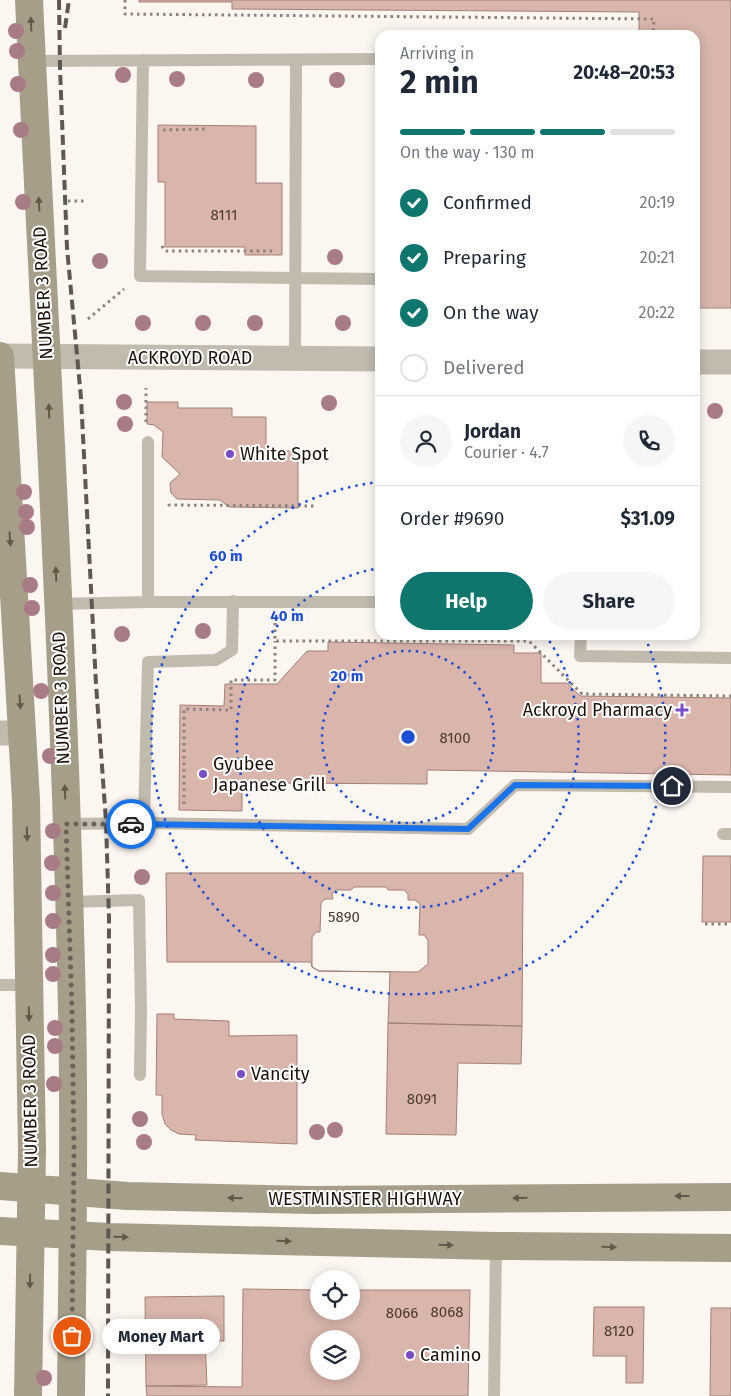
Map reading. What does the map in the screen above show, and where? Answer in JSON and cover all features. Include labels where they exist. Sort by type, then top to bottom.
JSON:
[{"type":"main road","name":"NUMBER 3 ROAD","points":[[29,0],[69,902],[74,1150],[71,1396]]},
{"type":"main road","name":"NUMBER 3 ROAD","points":[[0,356],[11,733],[26,800],[32,1150],[28,1396]]},
{"type":"main road","name":"WESTMINSTER HIGHWAY","points":[[0,1186],[73,1190],[127,1196],[312,1200],[731,1197]]},
{"type":"main road","points":[[0,1231],[72,1236],[496,1246],[731,1248]]},
{"type":"street","name":"ACKROYD ROAD","points":[[0,356],[375,359]]},
{"type":"street","points":[[700,362],[731,362]]},
{"type":"lane","points":[[32,61],[375,59]]},
{"type":"lane","points":[[143,60],[140,276],[375,279]]},
{"type":"lane","points":[[295,359],[296,60]]},
{"type":"lane","points":[[148,442],[148,602]]},
{"type":"lane","points":[[144,823],[148,662],[216,660],[232,650],[233,602]]},
{"type":"lane","points":[[57,604],[375,602]]},
{"type":"lane","points":[[580,640],[580,656],[731,658]]},
{"type":"lane","points":[[66,824],[144,823],[468,829],[515,785],[731,787]]},
{"type":"lane","points":[[69,902],[139,900],[140,1075]]},
{"type":"lane","points":[[0,985],[29,985]]},
{"type":"lane","points":[[494,1396],[496,1246]]},
{"type":"path","points":[[125,0],[125,14],[654,19],[654,30]]},
{"type":"path","points":[[163,139],[163,129],[207,129]]},
{"type":"path","points":[[62,201],[86,201]]},
{"type":"path","points":[[162,238],[162,248],[165,251],[280,251]]},
{"type":"path","points":[[146,388],[146,426]]},
{"type":"path","points":[[169,496],[169,505],[315,506]]},
{"type":"path","points":[[184,805],[184,709],[231,710],[231,680],[275,680],[275,619]]},
{"type":"path","points":[[275,642],[529,642],[582,694],[731,696]]},
{"type":"path","points":[[705,924],[731,924]]},
{"type":"building","points":[[139,0],[731,0],[731,308],[700,308],[700,30],[639,30],[639,12],[232,9],[232,2],[139,2]]},
{"type":"building","points":[[158,125],[256,126],[256,183],[282,183],[282,255],[245,255],[245,247],[165,247],[165,182],[158,182]]},
{"type":"building","name":"White Spot","points":[[147,402],[178,402],[178,408],[232,408],[232,417],[266,417],[266,451],[298,451],[298,508],[229,507],[220,500],[177,499],[171,493],[170,483],[180,474],[162,457],[163,432],[154,425],[147,424]]},
{"type":"building","points":[[328,642],[514,645],[514,653],[541,653],[541,683],[567,683],[580,696],[731,698],[731,775],[427,770],[427,784],[280,783],[280,791],[242,790],[242,811],[179,810],[180,705],[224,706],[225,684],[277,684],[307,651],[328,651]]},
{"type":"building","points":[[703,856],[731,856],[731,922],[702,922]]},
{"type":"building","points":[[166,873],[523,873],[522,1026],[388,1023],[390,972],[319,971],[312,967],[311,962],[167,962]]},
{"type":"building","points":[[354,887],[386,887],[388,890],[404,890],[408,894],[408,900],[415,900],[420,904],[419,935],[424,935],[428,940],[428,964],[418,972],[319,971],[312,967],[312,937],[316,932],[320,932],[321,903],[325,899],[333,899],[332,894],[336,890],[351,890]]},
{"type":"building","points":[[157,1014],[174,1014],[174,1019],[229,1021],[229,1036],[297,1035],[297,1144],[195,1140],[196,1135],[179,1134],[171,1130],[165,1124],[162,1114],[162,1095],[156,1095]]},
{"type":"building","points":[[388,1023],[522,1026],[521,1064],[458,1063],[456,1135],[386,1134]]},
{"type":"building","name":"Camino","points":[[243,1289],[310,1290],[310,1320],[360,1320],[360,1290],[470,1290],[468,1396],[147,1396],[146,1386],[242,1387]]},
{"type":"building","points":[[224,1296],[224,1341],[205,1341],[207,1385],[146,1386],[145,1297]]},
{"type":"building","points":[[594,1307],[644,1307],[643,1383],[626,1383],[626,1356],[593,1356]]},
{"type":"building","points":[[711,1308],[731,1308],[731,1396],[710,1396]]},
{"type":"railway","points":[[59,0],[67,248],[81,398],[96,684],[106,821],[109,919],[108,1396]]},
{"type":"railway","points":[[65,28],[69,0]]},
{"type":"way so far","points":[[72,1336],[74,1150],[66,824],[131,824]]},
{"type":"place","name":"White Spot","points":[[230,454]]},
{"type":"place","name":"Ackroyd Pharmacy","points":[[682,710]]},
{"type":"place","name":"Gyubee Japanese Grill","points":[[203,774]]},
{"type":"place","name":"Vancity","points":[[241,1074]]},
{"type":"place","name":"Money Mart","points":[[72,1336]]},
{"type":"place","name":"Camino","points":[[410,1355]]},
{"type":"route","points":[[131,824],[468,829],[515,785],[672,786]]}]
